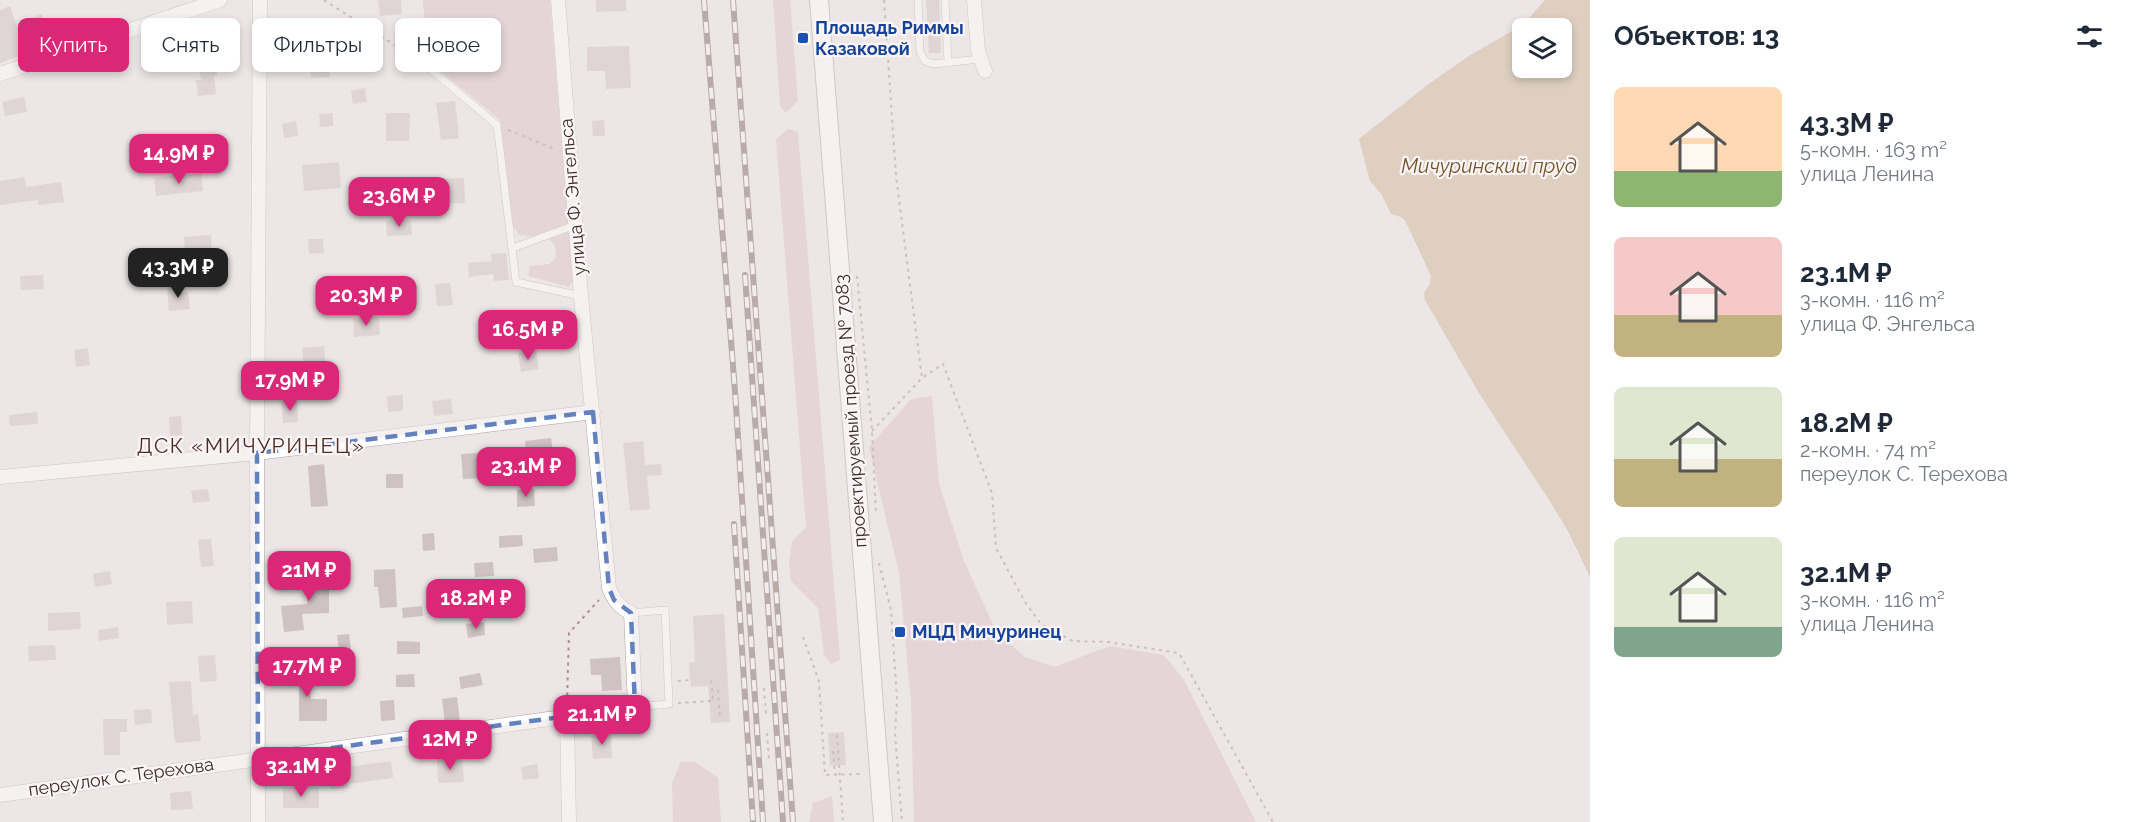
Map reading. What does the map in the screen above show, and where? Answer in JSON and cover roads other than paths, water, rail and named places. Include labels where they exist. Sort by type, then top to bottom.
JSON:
[{"type":"main road","name":"проектируемый проезд № 7083","points":[[819,0],[883,822]]},
{"type":"street","points":[[0,74],[220,0]]},
{"type":"street","points":[[258,822],[257,453],[261,0]]},
{"type":"street","name":"улица Ф. Энгельса","points":[[558,0],[581,296],[609,588],[614,600],[622,609],[631,614]]},
{"type":"street","points":[[974,0],[982,65]]},
{"type":"street","points":[[0,477],[257,453],[593,412]]},
{"type":"street","points":[[631,614],[635,707]]},
{"type":"street","name":"переулок С. Терехова","points":[[0,795],[635,707]]},
{"type":"street","points":[[567,718],[569,822]]},
{"type":"lane","points":[[918,0],[922,58],[929,63],[982,65]]},
{"type":"lane","points":[[945,0],[948,63]]},
{"type":"lane","points":[[434,72],[497,125],[516,282],[581,296]]},
{"type":"lane","points":[[513,248],[575,225]]},
{"type":"lane","points":[[631,614],[665,610],[669,704],[635,707]]},
{"type":"water","name":"Мичуринский пруд","points":[[1545,0],[1590,0],[1590,577],[1568,531],[1479,393],[1425,300],[1424,293],[1430,284],[1431,276],[1405,220],[1391,214],[1382,195],[1370,181],[1359,139],[1430,83],[1472,54],[1512,31],[1512,78],[1572,78],[1572,18],[1529,18]]},
{"type":"railway","points":[[704,0],[735,391],[763,822]]},
{"type":"railway","points":[[733,0],[793,822]]},
{"type":"railway","points":[[745,275],[783,822]]},
{"type":"railway","points":[[734,524],[753,822]]},
{"type":"place","name":"Площадь Риммы Казаковой","points":[[803,38]]},
{"type":"place","name":"МЦД Мичуринец","points":[[900,632]]},
{"type":"district","name":"ДСК «МИЧУРИНЕЦ»","points":[[251,446]]}]
